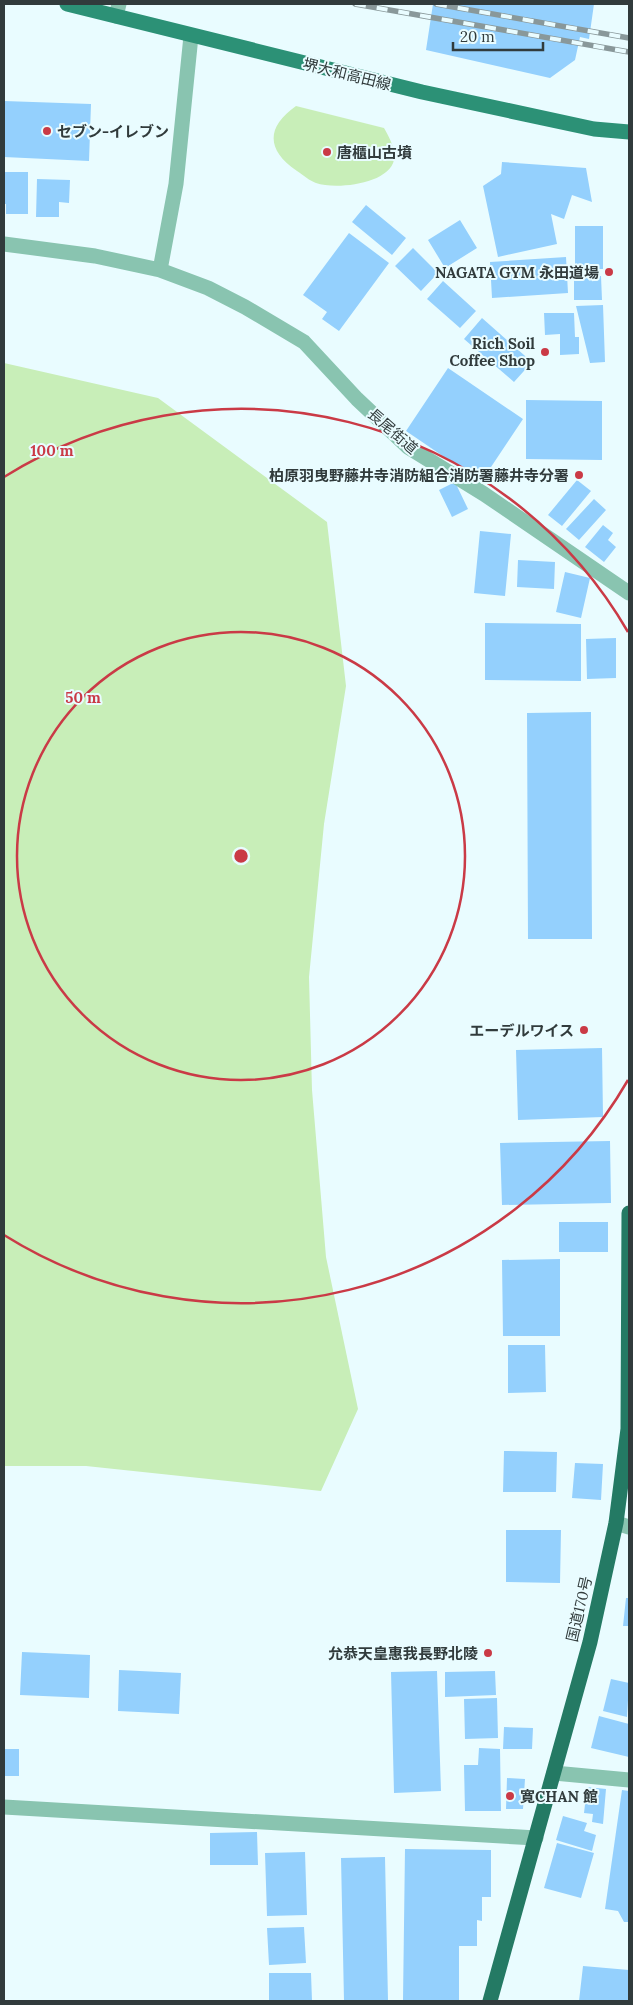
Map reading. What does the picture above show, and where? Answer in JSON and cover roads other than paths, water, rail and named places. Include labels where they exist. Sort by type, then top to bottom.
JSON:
[{"type":"highway","name":"国道170号","points":[[490,2001],[623,1525],[628,1430],[629,1213]]},
{"type":"main road","name":"堺大和高田線","points":[[67,4],[118,10],[192,36],[422,92],[594,129],[629,132]]},
{"type":"street","points":[[160,270],[176,184],[192,36]]},
{"type":"street","name":"長尾街道","points":[[4,244],[95,256],[160,270],[208,288],[304,342],[357,399],[408,447],[484,494],[629,593]]},
{"type":"street","points":[[554,1773],[629,1780]]},
{"type":"street","points":[[4,1807],[536,1838]]},
{"type":"railway","points":[[355,4],[629,52]]},
{"type":"railway","points":[[436,4],[629,38]]},
{"type":"place","name":"セブン-イレブン","points":[[47,131]]},
{"type":"place","name":"唐櫃山古墳","points":[[327,152]]},
{"type":"place","name":"NAGATA GYM 永田道場","points":[[609,272]]},
{"type":"place","name":"Rich Soil Coffee Shop","points":[[545,352]]},
{"type":"place","name":"柏原羽曳野藤井寺消防組合消防署藤井寺分署","points":[[579,475]]},
{"type":"place","name":"エーデルワイス","points":[[584,1030]]},
{"type":"place","name":"允恭天皇惠我長野北陵","points":[[488,1653]]},
{"type":"place","name":"寛CHAN 館","points":[[510,1796]]}]
